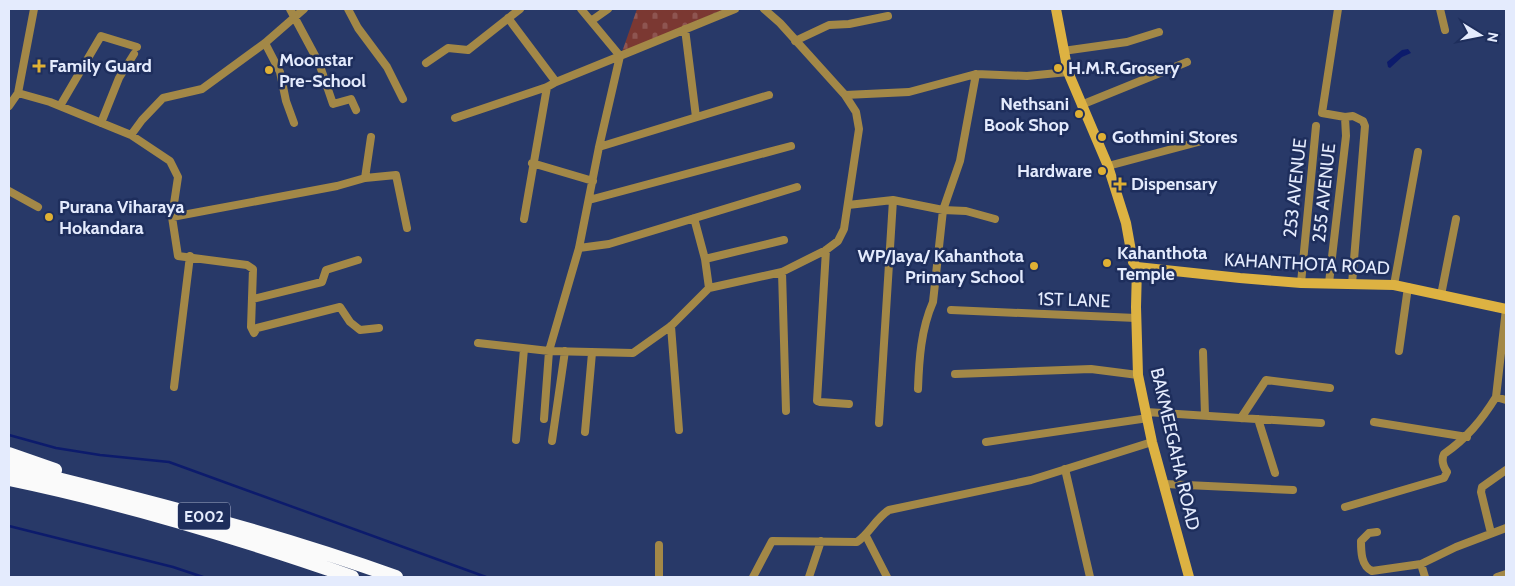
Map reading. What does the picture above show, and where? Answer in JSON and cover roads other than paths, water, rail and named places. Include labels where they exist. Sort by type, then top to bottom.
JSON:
[{"type":"highway","points":[[9,454],[128,496]]},
{"type":"highway","name":"E002","points":[[9,467],[192,513],[337,556],[396,577]]},
{"type":"highway","name":"E002","points":[[9,479],[154,514],[352,577]]},
{"type":"highway","points":[[9,485],[47,487]]},
{"type":"main road","points":[[1056,9],[1068,72],[1108,166],[1126,223],[1133,262],[1137,267]]},
{"type":"main road","name":"KAHANTHOTA ROAD","points":[[1137,267],[1172,272],[1301,283],[1394,285],[1506,309]]},
{"type":"main road","name":"BAKMEEGAHA ROAD","points":[[1137,267],[1138,375],[1152,442],[1165,484],[1188,577]]},
{"type":"street","points":[[9,106],[18,93],[34,9]]},
{"type":"street","points":[[131,135],[163,98],[202,90],[265,43],[292,12],[304,9]]},
{"type":"street","points":[[348,9],[358,28],[387,67],[403,99]]},
{"type":"street","points":[[426,63],[448,48],[468,50],[520,9]]},
{"type":"street","points":[[581,9],[620,56]]},
{"type":"street","points":[[591,21],[608,9]]},
{"type":"street","points":[[455,118],[547,87],[735,9]]},
{"type":"street","points":[[478,343],[549,351],[565,350],[633,354],[671,326],[709,288],[782,272],[826,250],[838,241],[844,229],[859,128],[856,112],[845,95],[780,23],[764,9]]},
{"type":"street","points":[[1338,9],[1322,113],[1345,117],[1353,116],[1362,120],[1365,126],[1352,284]]},
{"type":"street","points":[[1440,9],[1445,30]]},
{"type":"street","points":[[292,12],[319,63],[333,104],[351,99],[356,110]]},
{"type":"street","points":[[795,41],[829,25],[849,24],[888,16]]},
{"type":"street","points":[[508,18],[556,82]]},
{"type":"street","points":[[685,29],[696,117]]},
{"type":"street","points":[[1063,50],[1127,42],[1159,32]]},
{"type":"street","points":[[60,106],[101,36],[136,51],[119,78],[101,123]]},
{"type":"street","points":[[265,43],[280,72],[286,102],[294,123]]},
{"type":"street","points":[[544,419],[549,351],[579,248],[599,147],[620,56]]},
{"type":"street","points":[[1081,105],[1187,62]]},
{"type":"street","points":[[845,95],[909,92],[976,74],[1027,76],[1068,72]]},
{"type":"street","points":[[918,389],[919,360],[928,315],[933,302],[943,210],[960,161],[976,74]]},
{"type":"street","points":[[524,219],[532,163],[547,87]]},
{"type":"street","points":[[18,93],[60,106],[131,135],[170,161],[178,177],[172,217],[178,256],[190,256],[247,265],[253,269],[252,327],[254,333],[257,328],[340,307],[350,322],[360,330],[379,328]]},
{"type":"street","points":[[599,147],[769,95]]},
{"type":"street","name":"255 AVENUE","points":[[1329,283],[1346,136],[1345,117]]},
{"type":"street","name":"253 AVENUE","points":[[1301,283],[1316,126]]},
{"type":"street","points":[[365,178],[371,137]]},
{"type":"street","points":[[1108,166],[1202,141]]},
{"type":"street","points":[[589,200],[791,146]]},
{"type":"street","points":[[1394,285],[1418,152]]},
{"type":"street","points":[[532,163],[593,181]]},
{"type":"street","points":[[172,217],[337,186],[365,178],[396,175],[407,228]]},
{"type":"street","points":[[579,248],[609,244],[797,187]]},
{"type":"street","points":[[9,192],[38,207]]},
{"type":"street","points":[[848,205],[893,200],[943,210],[966,211],[995,219]]},
{"type":"street","points":[[879,423],[893,200]]},
{"type":"street","points":[[694,218],[705,259],[709,288]]},
{"type":"street","points":[[1441,295],[1456,219]]},
{"type":"street","points":[[705,259],[784,240]]},
{"type":"street","points":[[826,250],[817,401],[849,404]]},
{"type":"street","points":[[174,388],[190,256]]},
{"type":"street","points":[[253,299],[322,282],[326,270],[358,260]]},
{"type":"street","points":[[782,272],[786,411]]},
{"type":"street","points":[[1399,351],[1408,287]]},
{"type":"street","points":[[1344,507],[1444,478],[1447,472],[1443,465],[1442,458],[1444,454],[1467,437],[1496,397],[1503,359],[1506,309]]},
{"type":"street","name":"1ST LANE","points":[[951,310],[1136,318]]},
{"type":"street","points":[[671,326],[679,430]]},
{"type":"street","points":[[516,440],[524,349]]},
{"type":"street","points":[[552,441],[565,350]]},
{"type":"street","points":[[1203,352],[1205,415]]},
{"type":"street","points":[[585,432],[592,353]]},
{"type":"street","points":[[955,374],[1091,369],[1138,375]]},
{"type":"street","points":[[1241,418],[1266,380],[1330,388]]},
{"type":"street","points":[[1496,397],[1506,400]]},
{"type":"street","points":[[986,442],[1147,415],[1205,415],[1322,423]]},
{"type":"street","points":[[1258,419],[1275,474]]},
{"type":"street","points":[[1374,422],[1467,437]]},
{"type":"street","points":[[753,577],[772,541],[857,542],[866,536],[881,515],[889,510],[1031,480],[1152,442]]},
{"type":"street","points":[[1065,469],[1090,577]]},
{"type":"street","points":[[1492,533],[1481,492],[1482,487],[1506,470]]},
{"type":"street","points":[[1165,484],[1293,490]]},
{"type":"street","points":[[1377,532],[1369,533],[1361,541],[1364,562],[1367,569],[1372,571],[1384,571],[1421,564],[1456,547],[1506,528]]},
{"type":"street","points":[[866,536],[886,577]]},
{"type":"street","points":[[809,577],[821,541]]},
{"type":"street","points":[[659,545],[659,577]]},
{"type":"street","points":[[1421,564],[1425,577]]},
{"type":"street","points":[[1497,577],[1506,574]]},
{"type":"waterway","points":[[9,435],[56,448],[100,455],[169,462],[486,577]]},
{"type":"waterway","points":[[9,526],[173,567],[203,577]]},
{"type":"place","name":"Family Guard","points":[[39,66]]},
{"type":"place","name":"H.M.R.Grosery","points":[[1058,68]]},
{"type":"place","name":"Moonstar Pre-School","points":[[269,70]]},
{"type":"place","name":"Nethsani Book Shop","points":[[1079,114]]},
{"type":"place","name":"Gothmini Stores","points":[[1102,137]]},
{"type":"place","name":"Hardware","points":[[1102,171]]},
{"type":"place","name":"Dispensary","points":[[1120,184]]},
{"type":"place","name":"Purana Viharaya Hokandara","points":[[49,217]]},
{"type":"place","name":"Kahanthota Temple","points":[[1107,263]]},
{"type":"place","name":"WP/Jaya/ Kahanthota Primary School","points":[[1034,266]]}]
